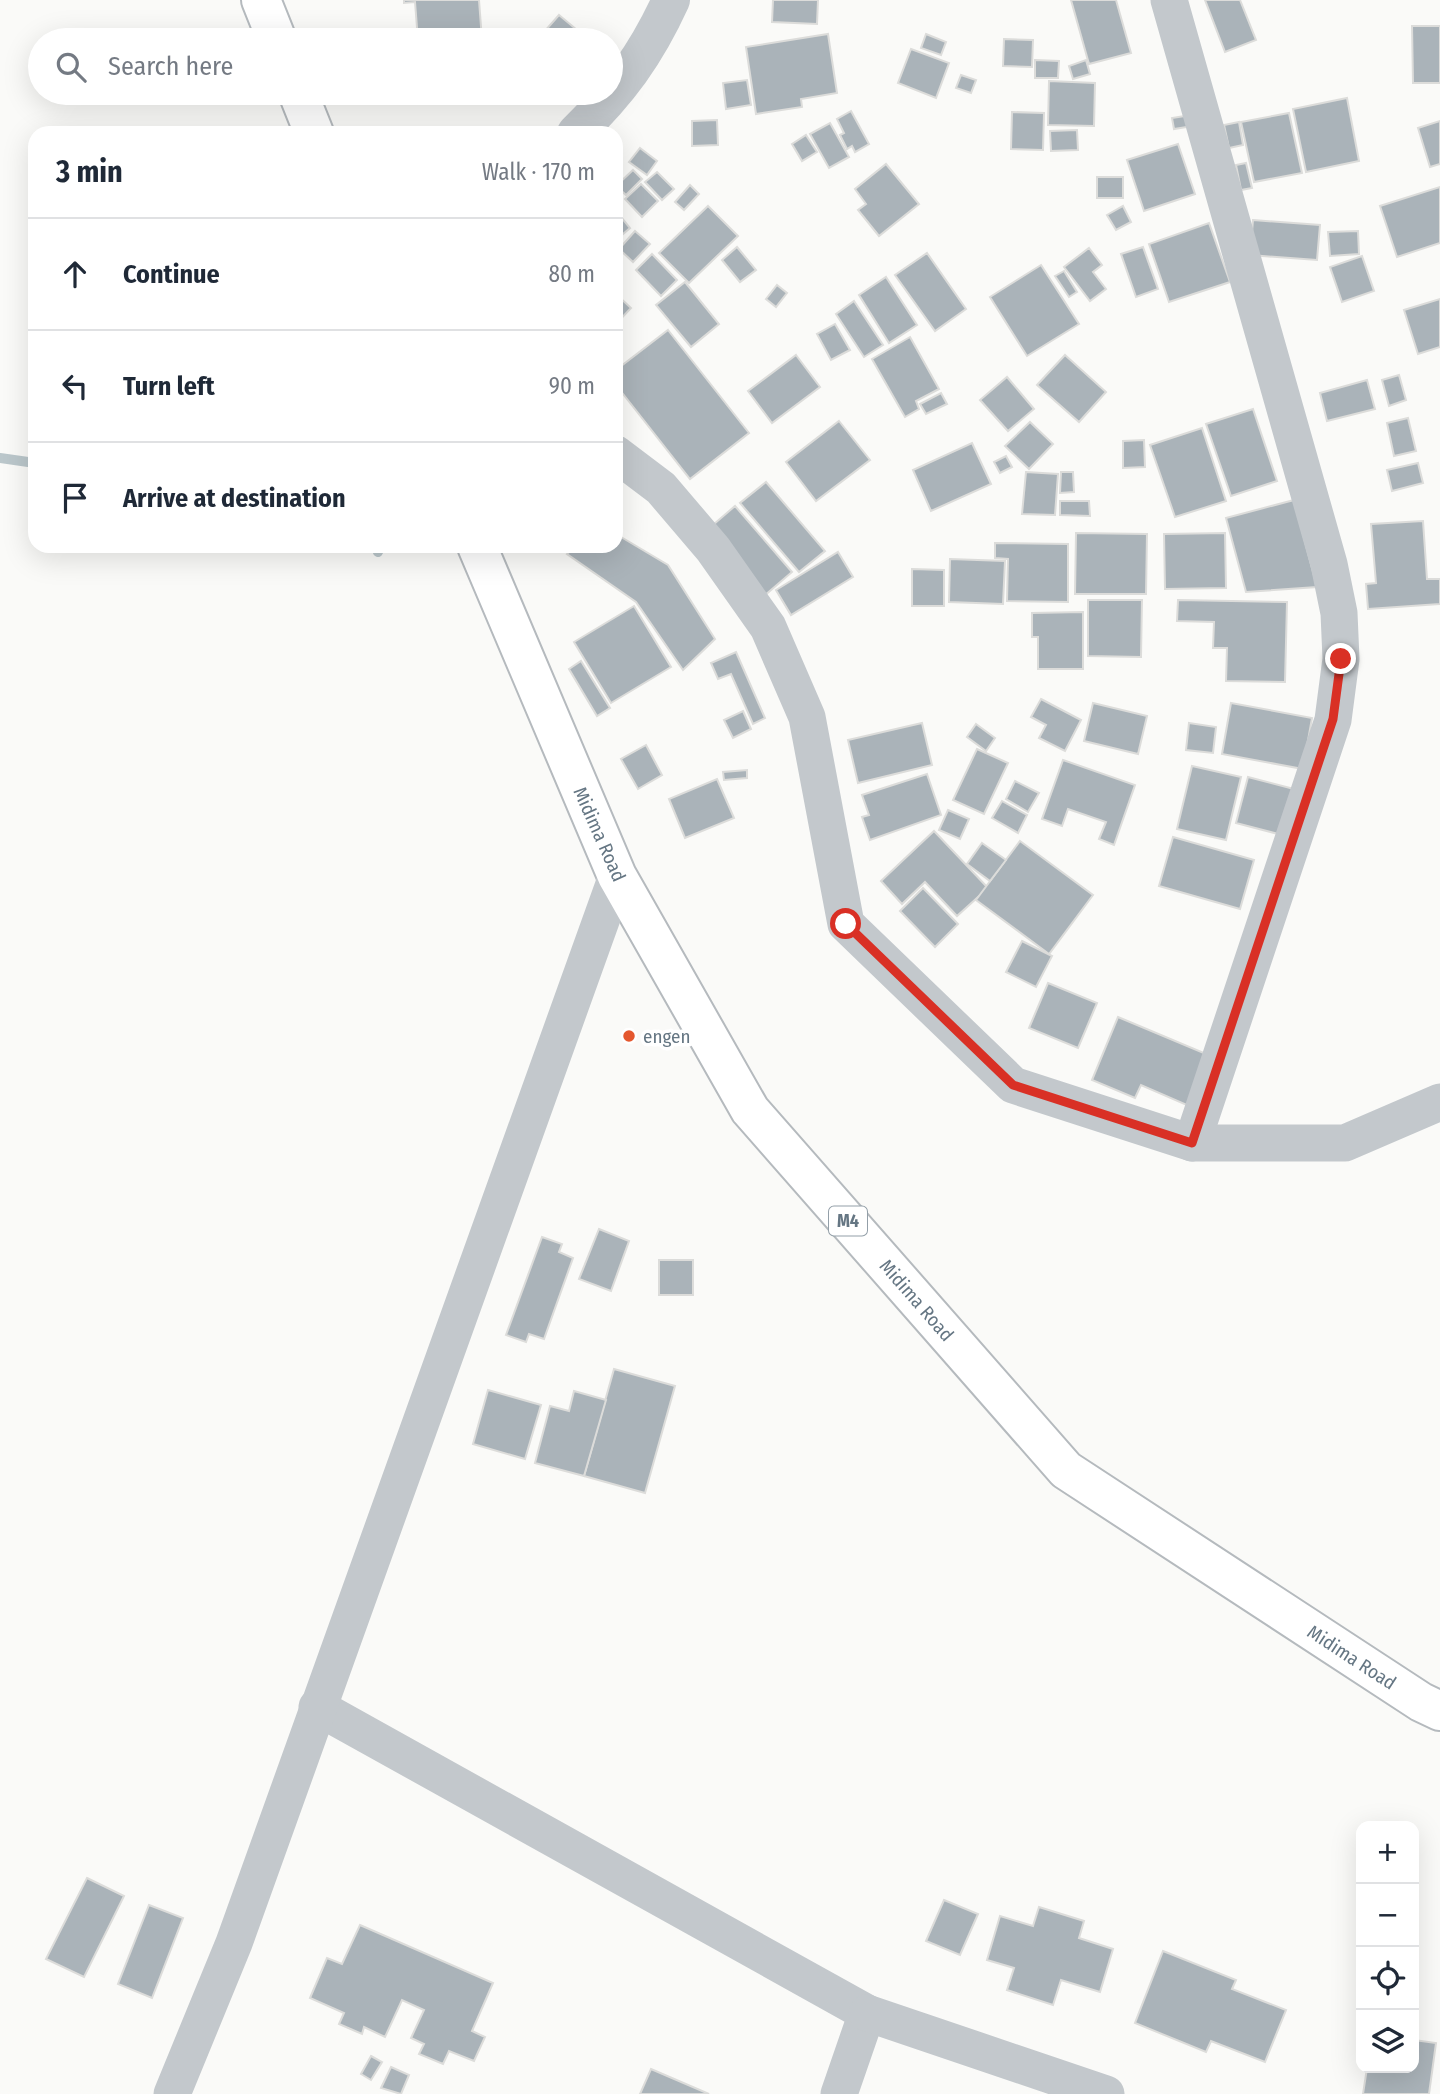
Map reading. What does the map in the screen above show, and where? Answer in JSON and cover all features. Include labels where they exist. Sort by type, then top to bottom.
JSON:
[{"type":"main road","points":[[261,0],[272,28]]},
{"type":"main road","points":[[303,105],[311,126]]},
{"type":"main road","name":"Midima Road","points":[[480,553],[617,876],[750,1110],[1066,1470],[1421,1702],[1440,1711]]},
{"type":"street","points":[[623,81],[651,44],[671,0]]},
{"type":"street","points":[[1169,0],[1329,564],[1339,613],[1341,659],[1333,719],[1192,1143]]},
{"type":"street","points":[[583,126],[605,105]]},
{"type":"street","points":[[623,459],[661,488],[713,549],[768,627],[807,717],[846,924],[1013,1085],[1192,1143],[1345,1143],[1440,1102]]},
{"type":"street","points":[[172,2094],[234,1943],[617,876]]},
{"type":"street","points":[[317,1707],[867,2013],[1106,2094]]},
{"type":"street","points":[[839,2094],[867,2013]]},
{"type":"building","points":[[404,0],[479,0],[481,28],[417,28],[415,2],[404,3]]},
{"type":"building","points":[[773,0],[818,0],[817,24],[772,22]]},
{"type":"building","points":[[1071,0],[1116,0],[1131,53],[1089,64]]},
{"type":"building","points":[[1205,0],[1240,0],[1256,40],[1225,52]]},
{"type":"building","points":[[559,15],[575,28],[548,28]]},
{"type":"building","points":[[1412,26],[1440,26],[1440,83],[1413,83]]},
{"type":"building","points":[[828,34],[837,93],[801,99],[802,107],[756,114],[746,47]]},
{"type":"building","points":[[926,34],[946,42],[941,55],[921,48]]},
{"type":"building","points":[[1004,39],[1033,40],[1032,67],[1003,66]]},
{"type":"building","points":[[911,49],[949,63],[936,98],[898,83]]},
{"type":"building","points":[[1035,60],[1059,61],[1058,78],[1035,78]]},
{"type":"building","points":[[1086,60],[1090,74],[1073,79],[1069,66]]},
{"type":"building","points":[[961,75],[976,80],[971,93],[956,88]]},
{"type":"building","points":[[747,80],[751,105],[726,109],[723,83]]},
{"type":"building","points":[[1049,81],[1095,83],[1094,126],[1048,125]]},
{"type":"building","points":[[1347,98],[1359,161],[1306,172],[1293,109]]},
{"type":"building","points":[[851,111],[869,144],[855,152],[852,146],[847,149],[840,135],[844,133],[837,119]]},
{"type":"building","points":[[1012,112],[1044,113],[1043,150],[1011,149]]},
{"type":"building","points":[[1289,113],[1302,173],[1254,182],[1241,122]]},
{"type":"building","points":[[1191,115],[1193,126],[1174,129],[1172,118]]},
{"type":"building","points":[[717,120],[718,145],[692,146],[692,121]]},
{"type":"building","points":[[1440,121],[1440,164],[1430,167],[1418,128]]},
{"type":"building","points":[[1239,122],[1243,145],[1229,148],[1224,125]]},
{"type":"building","points":[[830,123],[849,157],[829,168],[810,134]]},
{"type":"building","points":[[1077,130],[1078,150],[1051,151],[1050,131]]},
{"type":"building","points":[[806,135],[817,152],[802,161],[792,144]]},
{"type":"building","points":[[1178,144],[1195,194],[1144,211],[1127,160]]},
{"type":"building","points":[[640,148],[657,161],[647,175],[629,162]]},
{"type":"building","points":[[1246,163],[1252,188],[1241,190],[1236,165]]},
{"type":"building","points":[[886,164],[919,204],[879,236],[858,210],[866,204],[855,189]]},
{"type":"building","points":[[633,170],[642,179],[626,195],[623,192],[623,179]]},
{"type":"building","points":[[657,172],[674,189],[662,200],[645,182]]},
{"type":"building","points":[[1097,177],[1123,177],[1123,198],[1097,198]]},
{"type":"building","points":[[641,184],[658,201],[642,217],[625,199]]},
{"type":"building","points":[[690,185],[699,194],[684,210],[675,202]]},
{"type":"building","points":[[1440,187],[1440,243],[1397,257],[1380,206]]},
{"type":"building","points":[[708,206],[738,236],[689,283],[659,253]]},
{"type":"building","points":[[1123,206],[1131,222],[1116,230],[1107,215]]},
{"type":"building","points":[[623,219],[630,228],[623,234]]},
{"type":"building","points":[[1253,220],[1320,225],[1317,260],[1250,255]]},
{"type":"building","points":[[1209,223],[1230,282],[1169,302],[1149,244]]},
{"type":"building","points":[[635,231],[650,244],[633,262],[623,253],[623,244]]},
{"type":"building","points":[[1358,231],[1359,254],[1330,256],[1328,232]]},
{"type":"building","points":[[737,247],[756,270],[740,282],[722,260]]},
{"type":"building","points":[[1143,247],[1158,289],[1136,297],[1121,254]]},
{"type":"building","points":[[1089,248],[1102,265],[1093,272],[1106,289],[1090,301],[1064,267]]},
{"type":"building","points":[[927,253],[966,309],[935,331],[895,275]]},
{"type":"building","points":[[652,254],[677,280],[661,296],[636,270]]},
{"type":"building","points":[[1362,256],[1374,291],[1342,302],[1330,267]]},
{"type":"building","points":[[1041,265],[1079,324],[1027,356],[990,297]]},
{"type":"building","points":[[1064,271],[1077,292],[1069,297],[1055,276]]},
{"type":"building","points":[[886,277],[917,325],[889,343],[859,295]]},
{"type":"building","points":[[685,282],[719,324],[691,347],[656,305]]},
{"type":"building","points":[[777,285],[787,293],[776,307],[766,299]]},
{"type":"building","points":[[1440,299],[1440,347],[1418,354],[1404,310]]},
{"type":"building","points":[[623,301],[631,308],[623,317]]},
{"type":"building","points":[[854,301],[883,345],[864,357],[836,314]]},
{"type":"building","points":[[835,324],[850,350],[831,360],[817,334]]},
{"type":"building","points":[[668,330],[749,433],[690,479],[623,394],[623,365]]},
{"type":"building","points":[[910,337],[939,389],[916,401],[919,409],[905,417],[872,359]]},
{"type":"building","points":[[796,355],[820,387],[772,423],[748,391]]},
{"type":"building","points":[[1065,355],[1106,392],[1079,422],[1037,385]]},
{"type":"building","points":[[1399,375],[1406,400],[1389,406],[1382,380]]},
{"type":"building","points":[[1007,377],[1034,409],[1008,431],[980,400]]},
{"type":"building","points":[[1367,380],[1375,409],[1327,421],[1320,393]]},
{"type":"building","points":[[941,393],[947,404],[926,414],[920,404]]},
{"type":"building","points":[[1253,409],[1277,481],[1231,496],[1206,424]]},
{"type":"building","points":[[1408,418],[1416,451],[1394,456],[1387,423]]},
{"type":"building","points":[[839,421],[870,460],[816,501],[786,462]]},
{"type":"building","points":[[1030,422],[1053,444],[1029,469],[1005,446]]},
{"type":"building","points":[[1202,428],[1226,501],[1175,517],[1150,445]]},
{"type":"building","points":[[1144,440],[1145,467],[1123,468],[1123,441]]},
{"type":"building","points":[[972,443],[991,484],[931,511],[913,470]]},
{"type":"building","points":[[1006,456],[1012,467],[1000,473],[994,462]]},
{"type":"building","points":[[1418,463],[1423,483],[1392,491],[1387,470]]},
{"type":"building","points":[[1026,472],[1058,474],[1055,515],[1022,514]]},
{"type":"building","points":[[1061,472],[1073,472],[1074,492],[1060,493]]},
{"type":"building","points":[[766,482],[825,551],[799,572],[740,503]]},
{"type":"building","points":[[1294,500],[1317,587],[1246,592],[1226,518]]},
{"type":"building","points":[[1060,501],[1089,501],[1090,516],[1060,515]]},
{"type":"building","points":[[735,506],[792,572],[764,596],[707,530]]},
{"type":"building","points":[[1423,521],[1427,579],[1440,579],[1440,604],[1368,609],[1366,584],[1376,583],[1371,524]]},
{"type":"building","points":[[1076,533],[1147,534],[1146,594],[1075,594]]},
{"type":"building","points":[[1225,533],[1226,588],[1165,589],[1164,534]]},
{"type":"building","points":[[623,538],[668,565],[715,639],[683,670],[636,602],[567,554],[623,553]]},
{"type":"building","points":[[995,543],[1068,544],[1068,602],[1007,601],[1008,559],[995,558]]},
{"type":"building","points":[[838,552],[853,577],[791,615],[776,590]]},
{"type":"building","points":[[950,559],[1005,561],[1003,604],[949,602]]},
{"type":"building","points":[[912,569],[944,570],[944,606],[912,606]]},
{"type":"building","points":[[1088,600],[1142,600],[1141,657],[1088,656]]},
{"type":"building","points":[[1178,600],[1287,602],[1285,682],[1226,681],[1227,648],[1213,648],[1214,622],[1177,621]]},
{"type":"building","points":[[634,606],[671,667],[611,703],[574,642]]},
{"type":"building","points":[[1083,612],[1083,669],[1038,669],[1038,637],[1032,637],[1032,613]]},
{"type":"building","points":[[736,652],[765,718],[753,724],[731,674],[718,679],[711,663]]},
{"type":"building","points":[[581,661],[610,708],[597,716],[569,669]]},
{"type":"building","points":[[1041,699],[1081,720],[1065,751],[1039,738],[1046,725],[1031,717]]},
{"type":"building","points":[[1093,703],[1147,716],[1138,754],[1084,741]]},
{"type":"building","points":[[1231,703],[1312,718],[1303,769],[1222,754]]},
{"type":"building","points":[[743,711],[751,729],[733,738],[724,720]]},
{"type":"building","points":[[922,723],[932,765],[858,783],[848,740]]},
{"type":"building","points":[[1189,723],[1216,727],[1213,753],[1186,750]]},
{"type":"building","points":[[976,724],[995,738],[986,751],[967,737]]},
{"type":"building","points":[[646,745],[662,775],[638,789],[621,759]]},
{"type":"building","points":[[977,749],[1008,763],[984,814],[953,800]]},
{"type":"building","points":[[1063,760],[1135,785],[1114,845],[1099,839],[1106,822],[1068,809],[1062,826],[1042,819]]},
{"type":"building","points":[[1192,766],[1241,777],[1226,840],[1177,829]]},
{"type":"building","points":[[747,770],[747,778],[724,780],[723,772]]},
{"type":"building","points":[[927,774],[941,815],[870,840],[862,817],[869,815],[862,795]]},
{"type":"building","points":[[1248,777],[1294,789],[1282,835],[1236,823]]},
{"type":"building","points":[[717,779],[734,818],[685,838],[669,799]]},
{"type":"building","points":[[1015,781],[1039,793],[1028,812],[1006,799]]},
{"type":"building","points":[[1002,801],[1027,815],[1018,833],[992,818]]},
{"type":"building","points":[[948,810],[969,819],[960,839],[939,830]]},
{"type":"building","points":[[934,831],[988,888],[957,916],[925,882],[902,904],[881,881]]},
{"type":"building","points":[[1173,837],[1254,860],[1240,909],[1159,886]]},
{"type":"building","points":[[1020,841],[1093,895],[1049,954],[976,900]]},
{"type":"building","points":[[982,843],[1006,860],[990,881],[967,864]]},
{"type":"building","points":[[923,888],[958,924],[935,947],[900,911]]},
{"type":"building","points":[[1022,941],[1052,956],[1036,987],[1006,972]]},
{"type":"building","points":[[1048,983],[1097,1003],[1078,1048],[1029,1028]]},
{"type":"building","points":[[1118,1017],[1211,1056],[1189,1106],[1141,1085],[1135,1098],[1092,1080]]},
{"type":"building","points":[[599,1229],[629,1241],[611,1291],[579,1279]]},
{"type":"building","points":[[542,1237],[562,1244],[559,1252],[573,1258],[544,1339],[529,1334],[526,1342],[506,1335]]},
{"type":"building","points":[[659,1260],[693,1260],[693,1295],[659,1295]]},
{"type":"building","points":[[614,1369],[675,1386],[645,1493],[584,1476]]},
{"type":"building","points":[[488,1390],[541,1405],[525,1459],[473,1444]]},
{"type":"building","points":[[574,1391],[606,1400],[584,1476],[535,1463],[550,1406],[569,1411]]},
{"type":"building","points":[[87,1878],[124,1896],[84,1977],[46,1959]]},
{"type":"building","points":[[944,1900],[978,1914],[960,1955],[926,1941]]},
{"type":"building","points":[[149,1905],[183,1918],[152,1998],[118,1984]]},
{"type":"building","points":[[1039,1907],[1084,1921],[1079,1938],[1113,1949],[1100,1992],[1061,1980],[1053,2005],[1007,1990],[1014,1968],[987,1960],[1000,1916],[1033,1926]]},
{"type":"building","points":[[360,1925],[493,1983],[472,2031],[485,2037],[474,2061],[449,2051],[443,2064],[419,2054],[424,2044],[411,2038],[424,2010],[402,2000],[385,2037],[364,2027],[362,2034],[339,2024],[344,2013],[310,1998],[327,1958],[342,1964]]},
{"type":"building","points":[[1163,1951],[1236,1980],[1232,1989],[1286,2010],[1265,2062],[1211,2041],[1206,2052],[1135,2023]]},
{"type":"building","points":[[1419,2041],[1436,2043],[1429,2094],[1363,2094],[1366,2073],[1419,2073]]},
{"type":"building","points":[[371,2056],[382,2062],[371,2080],[361,2074]]},
{"type":"building","points":[[391,2067],[409,2075],[401,2094],[381,2088]]},
{"type":"building","points":[[651,2069],[709,2094],[640,2094]]},
{"type":"waterway","points":[[0,458],[28,462]]},
{"type":"place","name":"engen","points":[[629,1036]]},
{"type":"route","points":[[846,924],[1013,1085],[1192,1143],[1264,934],[1333,719],[1341,659]]}]
